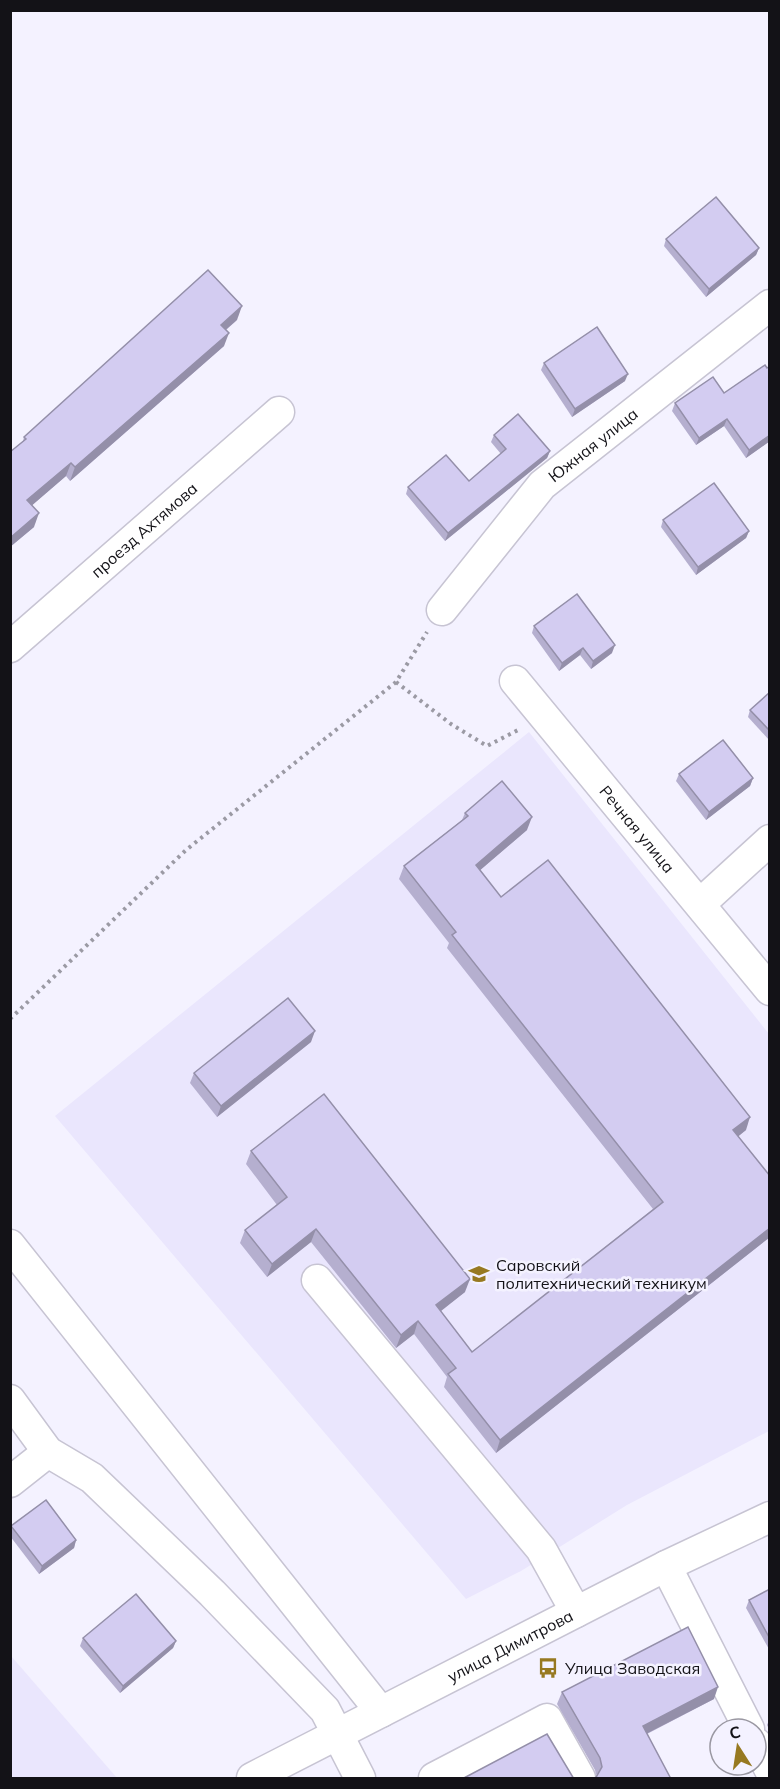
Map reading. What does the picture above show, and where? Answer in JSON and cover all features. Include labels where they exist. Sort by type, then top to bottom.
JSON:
[{"type":"street","name":"Южная улица","points":[[441,610],[542,485],[770,305]]},
{"type":"street","name":"проезд Ахтямова","points":[[10,647],[279,412]]},
{"type":"street","name":"Речная улица","points":[[515,681],[770,990]]},
{"type":"street","points":[[700,904],[770,840]]},
{"type":"street","points":[[10,1245],[381,1712]]},
{"type":"street","points":[[317,1280],[542,1549],[576,1612]]},
{"type":"street","points":[[10,1400],[48,1452],[92,1478],[212,1593],[325,1710],[360,1779]]},
{"type":"street","points":[[10,1482],[48,1452]]},
{"type":"street","name":"улица Димитрова","points":[[252,1779],[666,1566],[770,1517]]},
{"type":"street","points":[[666,1566],[743,1717]]},
{"type":"street","points":[[434,1779],[547,1719],[580,1779]]},
{"type":"path","points":[[10,1019],[186,850],[396,682],[441,610]]},
{"type":"path","points":[[396,682],[451,724],[487,746],[544,716]]},
{"type":"shaded area","name":"Саровский политехнический техникум","points":[[529,732],[769,1034],[769,1431],[627,1505],[521,1571],[466,1599],[55,1116]]},
{"type":"shaded area","points":[[11,1656],[117,1778],[11,1778]]},
{"type":"building","points":[[716,197],[759,248],[709,289],[666,239]]},
{"type":"building","points":[[208,270],[242,306],[221,325],[229,333],[75,467],[71,463],[27,500],[39,513],[10,538],[10,452]]},
{"type":"building","points":[[597,327],[628,374],[575,409],[544,363]]},
{"type":"building","points":[[765,365],[767,368],[770,366],[770,435],[749,450],[727,419],[699,438],[675,403],[713,377],[724,393]]},
{"type":"building","points":[[518,414],[550,451],[448,533],[408,487],[446,455],[469,481],[506,449],[494,435]]},
{"type":"building","points":[[714,483],[749,531],[698,567],[663,520]]},
{"type":"building","points":[[577,594],[615,645],[593,661],[583,648],[562,663],[534,626]]},
{"type":"building","points":[[770,692],[770,731],[750,710]]},
{"type":"building","points":[[723,740],[753,778],[709,812],[679,774]]},
{"type":"building","points":[[502,781],[532,817],[476,865],[501,897],[548,860],[750,1117],[733,1130],[770,1176],[770,1228],[500,1440],[448,1374],[456,1368],[418,1321],[401,1335],[316,1229],[272,1264],[245,1230],[287,1197],[251,1151],[324,1094],[470,1279],[436,1305],[472,1352],[663,1202],[452,935],[456,932],[404,866],[468,816],[465,813]]},
{"type":"building","points":[[288,998],[315,1031],[221,1106],[194,1073]]},
{"type":"building","points":[[46,1500],[76,1540],[42,1566],[11,1526]]},
{"type":"building","points":[[770,1589],[770,1639],[749,1600]]},
{"type":"building","points":[[136,1594],[176,1641],[123,1686],[83,1638]]},
{"type":"building","points":[[688,1627],[718,1687],[643,1726],[671,1779],[595,1779],[602,1767],[600,1758],[562,1692]]},
{"type":"building","points":[[547,1734],[574,1779],[462,1779]]},
{"type":"place","name":"Саровский политехнический техникум","points":[[479,1274]]},
{"type":"place","name":"Улица Заводская","points":[[548,1668]]}]
